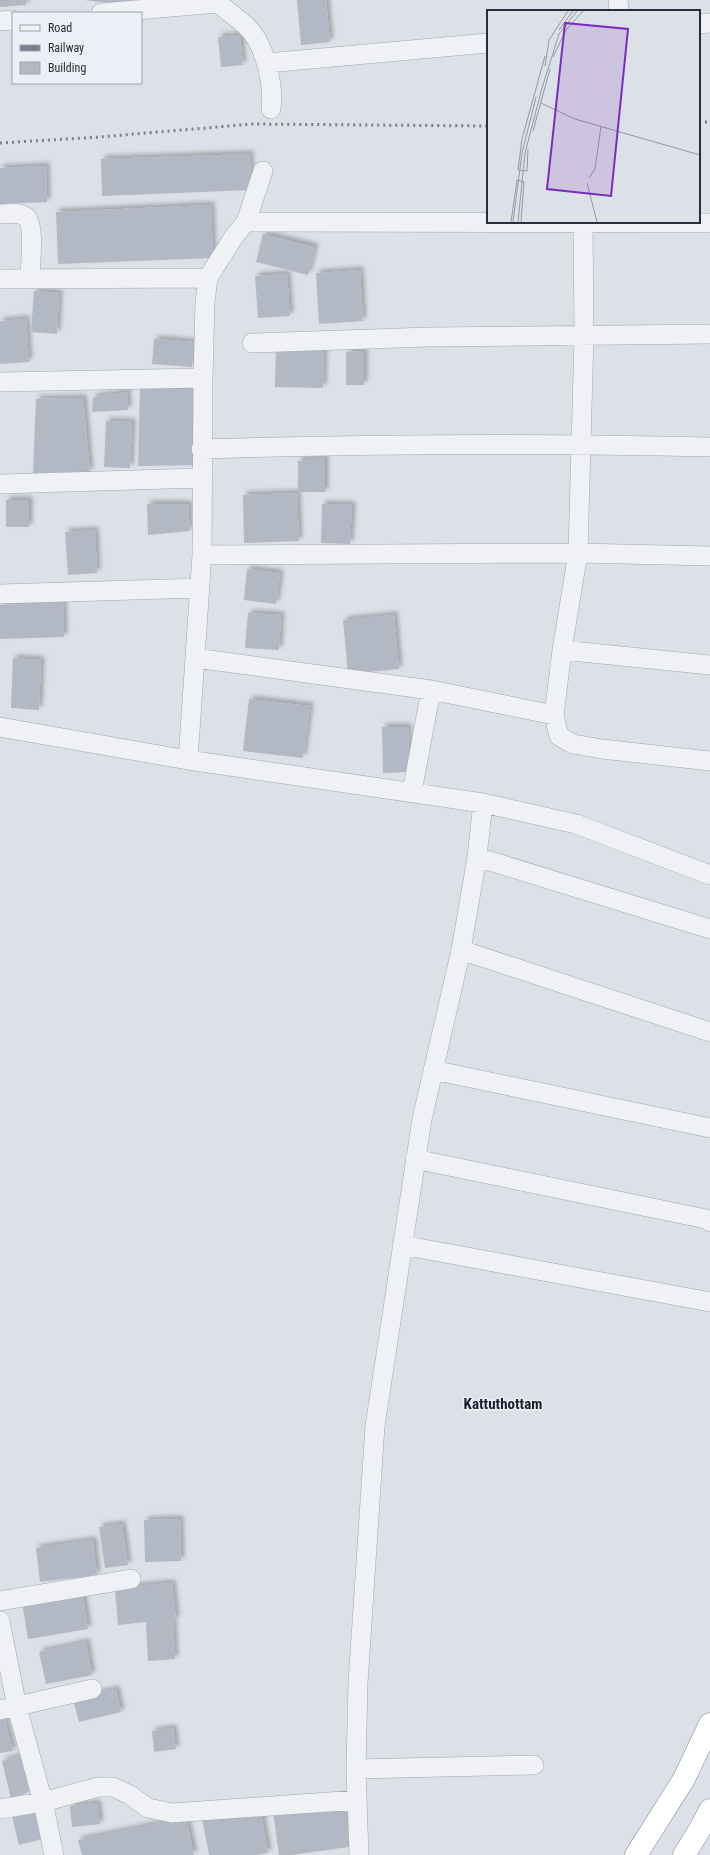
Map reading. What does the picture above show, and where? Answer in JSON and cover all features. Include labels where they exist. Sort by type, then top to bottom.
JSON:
[{"type":"highway","points":[[636,1855],[684,1779],[710,1724]]},
{"type":"highway","points":[[684,1855],[700,1830],[710,1810]]},
{"type":"street","points":[[618,0],[619,10]]},
{"type":"street","points":[[112,12],[217,2],[248,27],[267,63],[273,94],[271,109]]},
{"type":"street","points":[[0,21],[12,20]]},
{"type":"street","points":[[700,24],[710,23]]},
{"type":"street","points":[[267,63],[487,43]]},
{"type":"street","points":[[188,760],[202,555],[201,478],[203,378],[205,302],[208,278],[233,238],[246,222],[264,171]]},
{"type":"street","points":[[0,214],[18,213],[27,218],[31,226],[30,278]]},
{"type":"street","points":[[246,222],[487,223]]},
{"type":"street","points":[[710,223],[583,223],[584,336],[578,553],[562,650],[554,715],[559,736],[573,744],[602,749],[710,761]]},
{"type":"street","points":[[0,279],[208,278]]},
{"type":"street","points":[[252,343],[429,337],[710,334]]},
{"type":"street","points":[[0,382],[203,378]]},
{"type":"street","points":[[202,449],[318,446],[580,444],[710,447]]},
{"type":"street","points":[[0,484],[201,478]]},
{"type":"street","points":[[202,555],[578,553],[710,556]]},
{"type":"street","points":[[0,594],[200,588]]},
{"type":"street","points":[[562,650],[710,665]]},
{"type":"street","points":[[195,658],[431,690],[554,715]]},
{"type":"street","points":[[412,792],[431,690]]},
{"type":"street","points":[[0,727],[188,760],[483,803],[576,824],[710,875]]},
{"type":"street","points":[[360,1855],[356,1769],[358,1683],[375,1426],[422,1119],[461,950],[478,857],[483,803]]},
{"type":"street","points":[[478,857],[710,929]]},
{"type":"street","points":[[461,950],[710,1032]]},
{"type":"street","points":[[433,1070],[710,1128]]},
{"type":"street","points":[[416,1159],[706,1219],[710,1222]]},
{"type":"street","points":[[402,1245],[710,1302]]},
{"type":"street","points":[[0,1600],[130,1579]]},
{"type":"street","points":[[0,1620],[9,1709],[43,1802],[54,1855]]},
{"type":"street","points":[[9,1709],[92,1689]]},
{"type":"street","points":[[356,1769],[534,1765]]},
{"type":"street","points":[[0,1809],[43,1802],[98,1787],[113,1787],[130,1795],[148,1808],[172,1813],[357,1800]]},
{"type":"building","points":[[0,0],[26,0],[26,5],[0,7]]},
{"type":"building","points":[[84,0],[132,0],[131,6]]},
{"type":"building","points":[[297,0],[326,0],[330,42],[301,45]]},
{"type":"building","points":[[240,35],[243,65],[221,67],[218,37]]},
{"type":"building","points":[[250,154],[251,190],[102,196],[101,159]]},
{"type":"building","points":[[46,166],[47,202],[0,204],[0,168]]},
{"type":"building","points":[[211,205],[213,258],[58,264],[56,212]]},
{"type":"building","points":[[263,234],[315,247],[308,275],[256,262]]},
{"type":"building","points":[[360,270],[363,321],[319,324],[316,273]]},
{"type":"building","points":[[287,274],[290,316],[258,318],[255,276]]},
{"type":"building","points":[[34,291],[59,293],[57,334],[31,332]]},
{"type":"building","points":[[26,319],[29,362],[0,364],[0,321]]},
{"type":"building","points":[[154,339],[194,342],[192,367],[152,364]]},
{"type":"building","points":[[276,344],[324,345],[323,388],[275,387]]},
{"type":"building","points":[[364,351],[364,385],[346,385],[346,352]]},
{"type":"building","points":[[200,386],[201,465],[138,466],[140,388]]},
{"type":"building","points":[[127,392],[128,410],[92,412],[93,397]]},
{"type":"building","points":[[83,398],[90,472],[33,473],[36,399]]},
{"type":"building","points":[[106,421],[132,422],[130,468],[104,467]]},
{"type":"building","points":[[325,458],[325,492],[298,492],[298,461]]},
{"type":"building","points":[[297,493],[299,541],[244,543],[243,495]]},
{"type":"building","points":[[6,500],[29,500],[29,527],[6,527]]},
{"type":"building","points":[[147,504],[188,504],[190,531],[148,535]]},
{"type":"building","points":[[322,504],[352,505],[350,544],[321,543]]},
{"type":"building","points":[[95,530],[97,573],[68,575],[65,532]]},
{"type":"building","points":[[247,569],[280,573],[276,604],[244,600]]},
{"type":"building","points":[[63,602],[64,637],[0,639],[0,605]]},
{"type":"building","points":[[248,613],[281,615],[279,650],[245,648]]},
{"type":"building","points":[[394,615],[399,669],[348,674],[343,620]]},
{"type":"building","points":[[13,658],[41,660],[39,710],[11,708]]},
{"type":"building","points":[[249,699],[310,706],[303,758],[243,751]]},
{"type":"building","points":[[382,727],[408,727],[409,772],[383,773]]},
{"type":"building","points":[[180,1519],[181,1561],[145,1562],[144,1520]]},
{"type":"building","points":[[122,1524],[128,1565],[105,1568],[99,1527]]},
{"type":"building","points":[[93,1540],[97,1575],[40,1582],[36,1548]]},
{"type":"building","points":[[172,1583],[176,1620],[150,1622],[173,1621],[175,1659],[148,1661],[146,1622],[118,1625],[115,1588]]},
{"type":"building","points":[[82,1592],[88,1629],[28,1639],[22,1602]]},
{"type":"building","points":[[86,1642],[92,1675],[46,1684],[39,1652]]},
{"type":"building","points":[[116,1689],[121,1712],[79,1722],[73,1699]]},
{"type":"building","points":[[0,1718],[4,1718],[13,1751],[0,1753]]},
{"type":"building","points":[[173,1728],[176,1749],[154,1752],[152,1731]]},
{"type":"building","points":[[22,1755],[29,1792],[11,1799],[2,1761]]},
{"type":"building","points":[[350,1800],[356,1846],[291,1855],[279,1855],[273,1811]]},
{"type":"building","points":[[97,1803],[100,1824],[72,1827],[70,1806]]},
{"type":"building","points":[[35,1806],[42,1839],[19,1845],[11,1812]]},
{"type":"building","points":[[260,1807],[268,1853],[256,1855],[209,1855],[202,1818]]},
{"type":"building","points":[[186,1818],[194,1855],[82,1855],[78,1840]]},
{"type":"railway","points":[[700,122],[710,122]]},
{"type":"railway","points":[[0,143],[100,137],[252,124],[487,126]]},
{"type":"district","name":"Kattuthottam","points":[[503,1404]]}]
